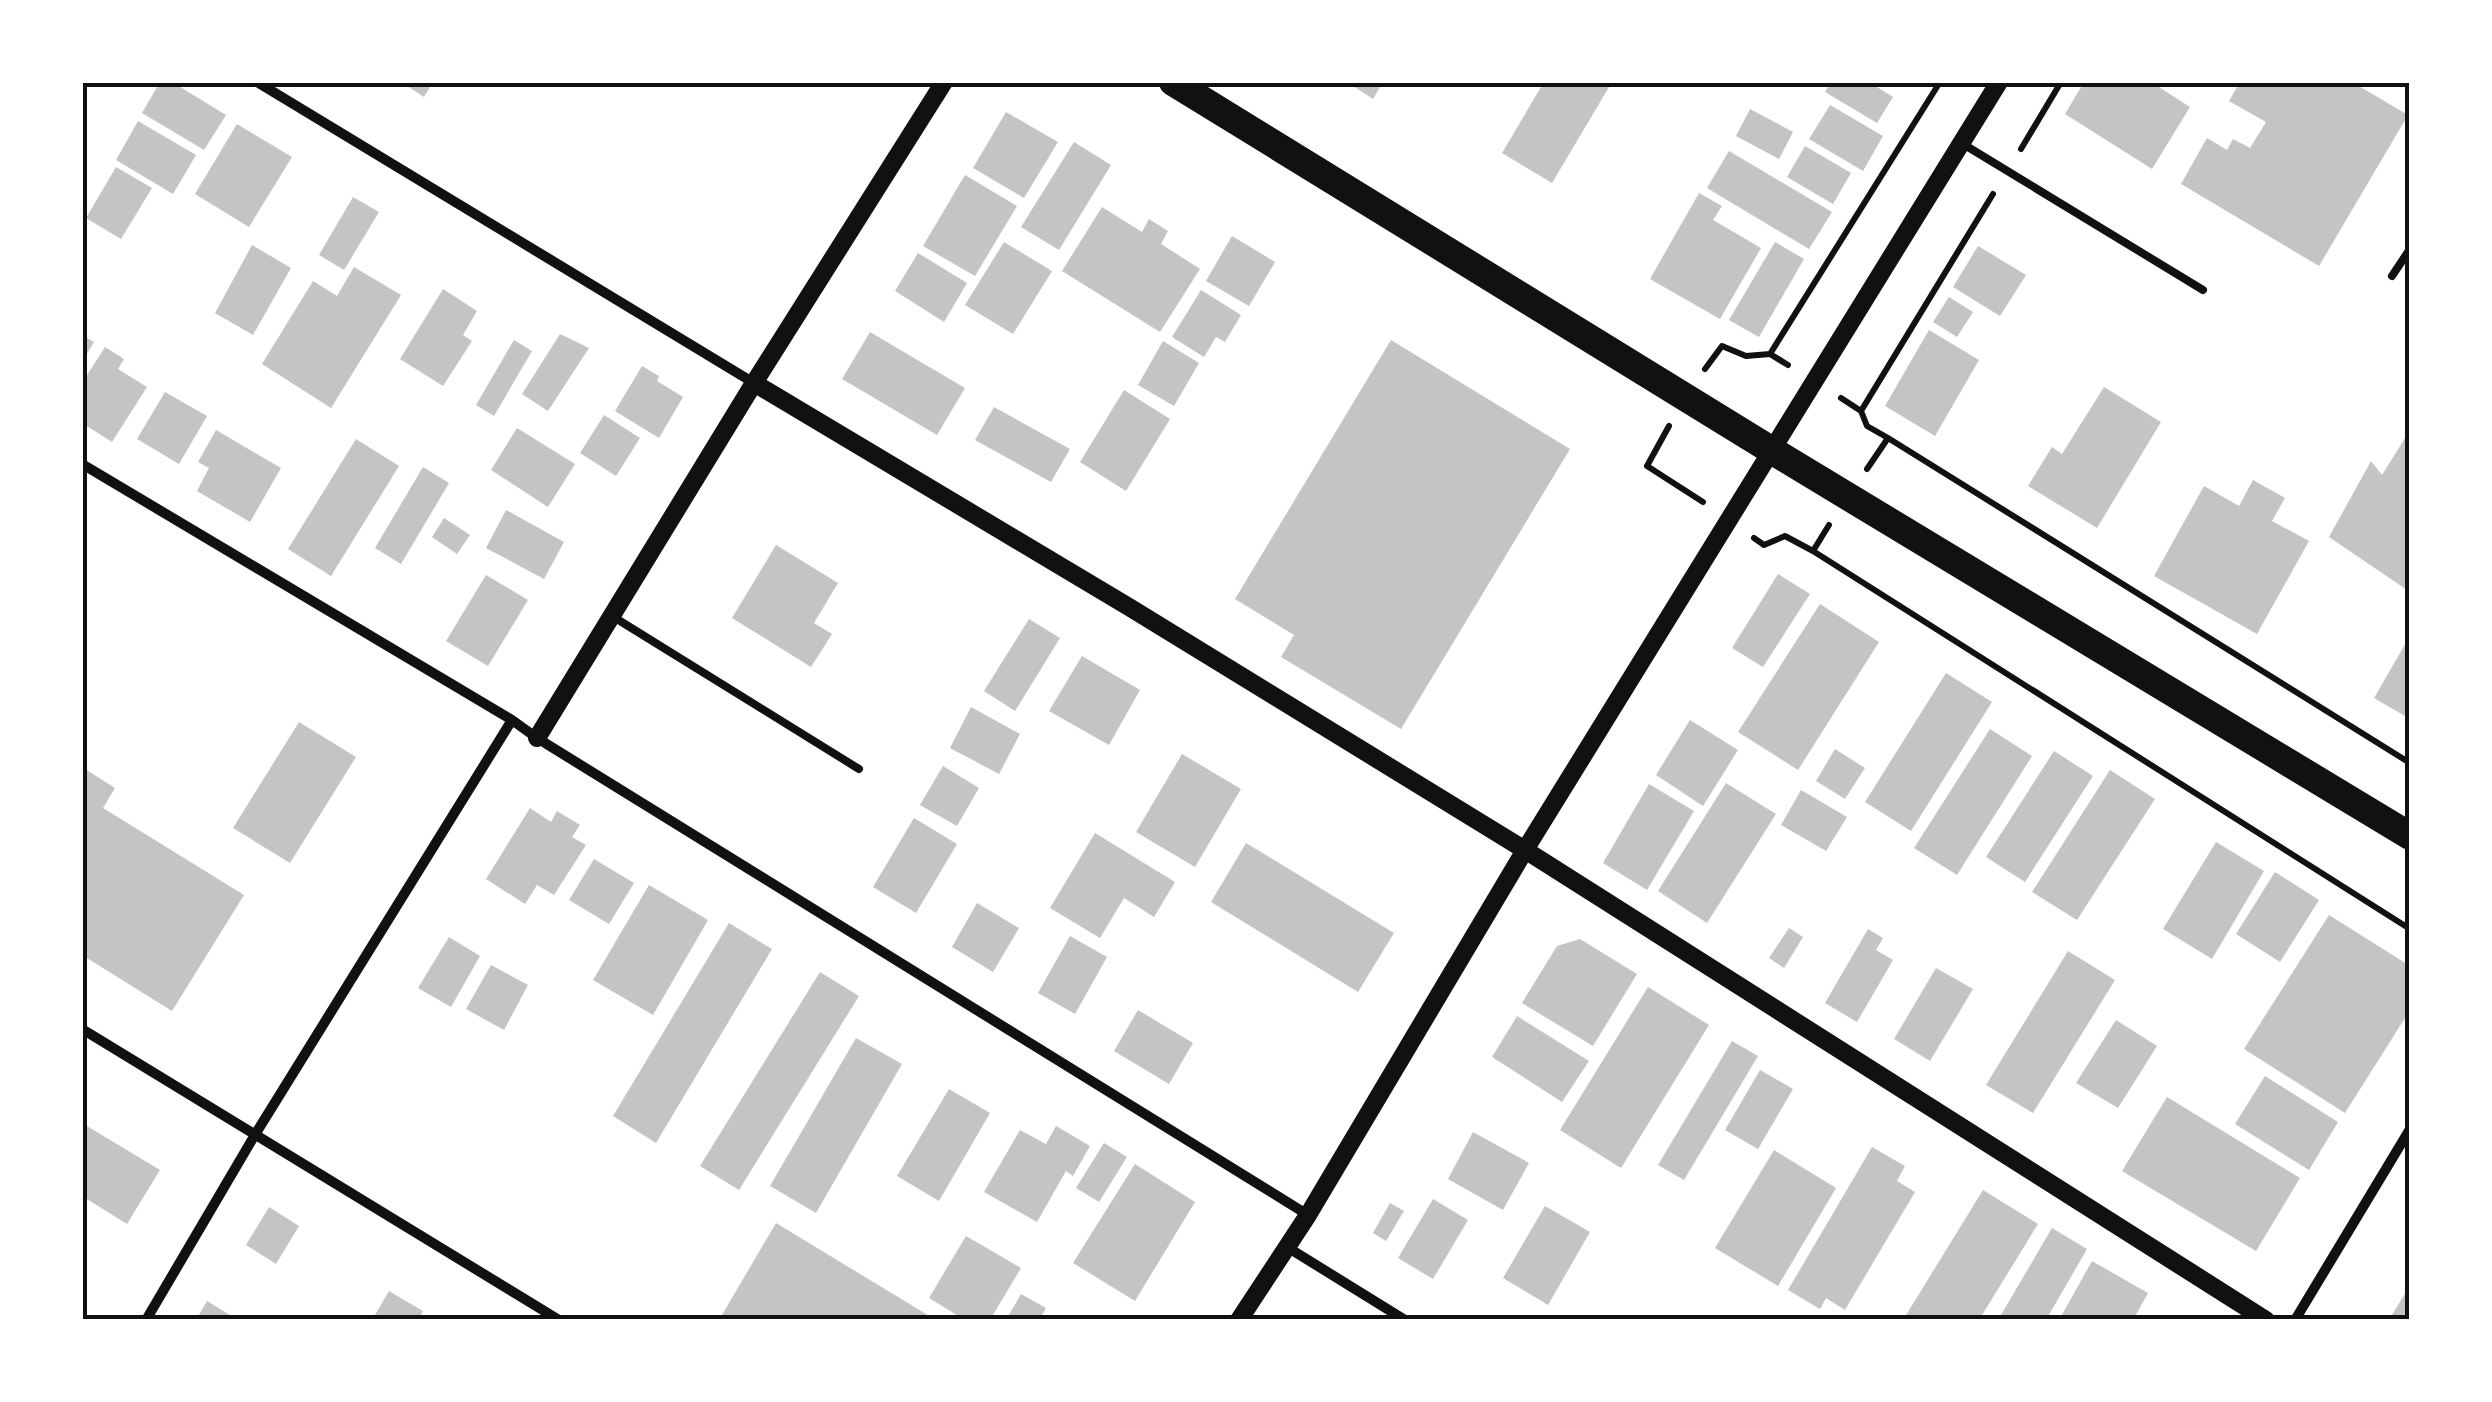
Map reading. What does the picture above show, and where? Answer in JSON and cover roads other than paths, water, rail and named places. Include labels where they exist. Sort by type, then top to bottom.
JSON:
[{"type":"highway","points":[[1173,82],[2410,836]]},
{"type":"street","points":[[257,82],[1526,850],[2266,1320]]},
{"type":"street","points":[[537,738],[944,82]]},
{"type":"street","points":[[1239,1320],[1308,1215],[1526,850],[1998,82]]},
{"type":"street","points":[[82,464],[512,720],[1308,1215]]},
{"type":"street","points":[[146,1320],[256,1133],[512,720]]},
{"type":"street","points":[[82,1028],[560,1320]]},
{"type":"street","points":[[2295,1320],[2410,1129]]},
{"type":"street","points":[[1286,1248],[1405,1320]]},
{"type":"lane","points":[[1961,143],[2202,290]]},
{"type":"lane","points":[[2392,276],[2410,249]]},
{"type":"lane","points":[[612,616],[860,769]]}]
